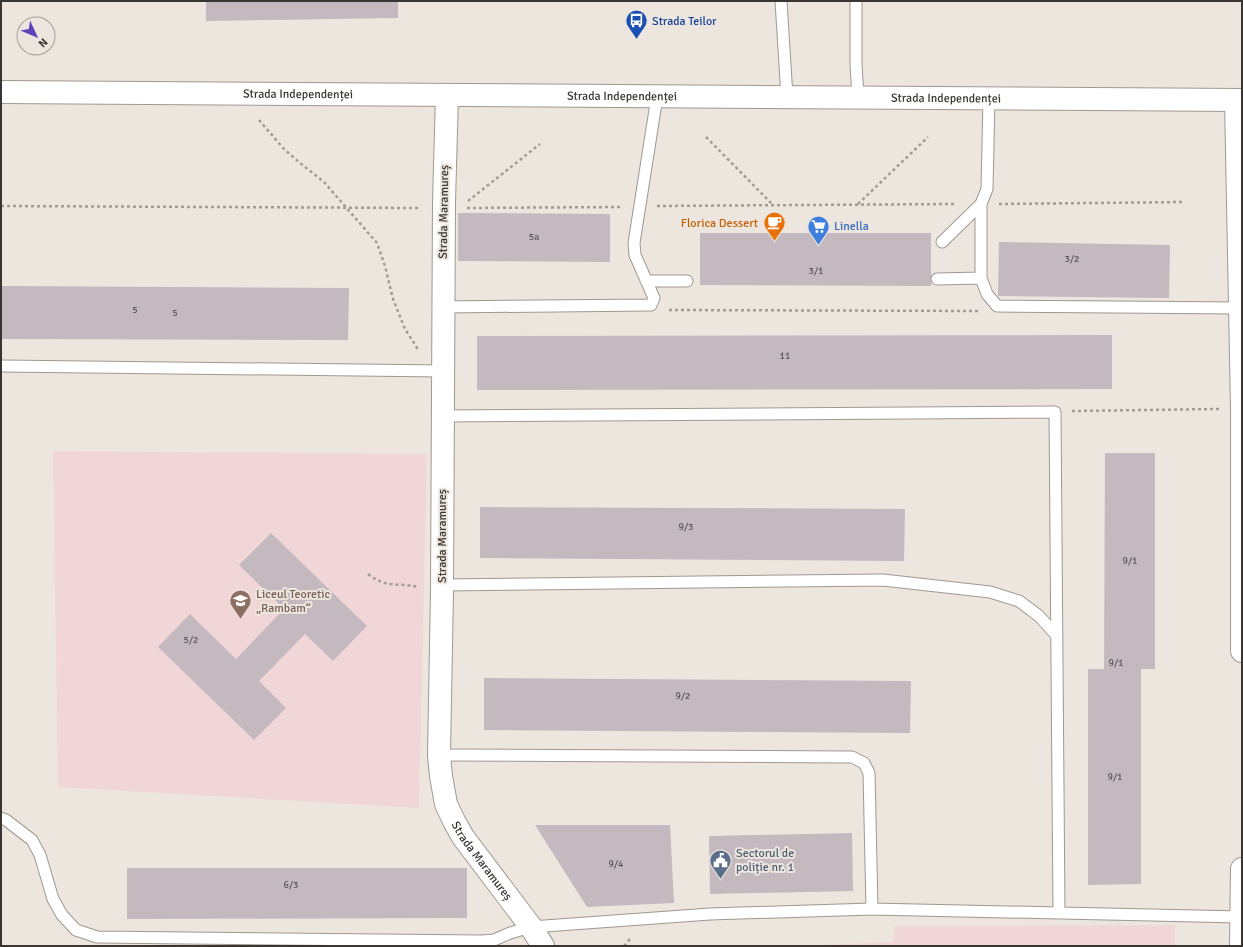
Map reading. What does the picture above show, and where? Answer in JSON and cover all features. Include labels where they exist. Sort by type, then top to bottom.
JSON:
[{"type":"street","name":"Strada Independenței","points":[[1,92],[1239,100]]},
{"type":"street","name":"Strada Maramureș","points":[[447,95],[452,208],[437,371],[442,416],[440,776],[446,804],[454,821],[464,837],[531,927],[543,946]]},
{"type":"street","points":[[1239,100],[1242,408],[1242,651]]},
{"type":"street","points":[[1241,946],[1242,869]]},
{"type":"lane","points":[[781,1],[787,97]]},
{"type":"lane","points":[[856,1],[856,64],[858,97]]},
{"type":"lane","points":[[443,307],[651,305],[654,298],[635,255],[634,243],[657,97]]},
{"type":"lane","points":[[989,98],[987,189],[981,204],[981,278],[988,294],[997,306],[1240,308]]},
{"type":"lane","points":[[942,242],[981,204]]},
{"type":"lane","points":[[937,279],[981,278]]},
{"type":"lane","points":[[646,281],[687,281]]},
{"type":"lane","points":[[1,366],[437,371]]},
{"type":"lane","points":[[442,416],[1055,412],[1059,913]]},
{"type":"lane","points":[[442,588],[883,580],[990,592],[1019,600],[1039,616],[1057,636]]},
{"type":"lane","points":[[439,756],[852,757],[864,763],[868,773],[872,909]]},
{"type":"lane","points":[[1,818],[6,820],[32,840],[40,855],[52,899],[62,916],[76,930],[97,937],[482,941],[494,940],[510,933],[531,927],[710,914],[872,909],[1241,917]]},
{"type":"path","points":[[260,120],[284,149],[324,182],[377,243],[385,266],[393,299],[405,329],[437,371]]},
{"type":"path","points":[[706,137],[773,205]]},
{"type":"path","points":[[857,205],[928,138]]},
{"type":"path","points":[[466,202],[540,144]]},
{"type":"path","points":[[1,206],[452,208],[1184,202]]},
{"type":"path","points":[[651,305],[672,310],[979,311],[997,306]]},
{"type":"path","points":[[1055,412],[1242,408]]},
{"type":"path","points":[[368,574],[390,585],[408,585],[428,590],[442,588]]},
{"type":"shaded area","name":"Liceul Teoretic „Rambam“","points":[[53,451],[427,454],[419,808],[58,787]]},
{"type":"shaded area","points":[[1175,925],[1175,946],[800,946],[893,942],[895,926]]},
{"type":"building","points":[[206,1],[398,1],[398,18],[206,21]]},
{"type":"building","points":[[458,213],[610,214],[610,262],[458,261]]},
{"type":"building","points":[[700,233],[931,233],[931,286],[700,285]]},
{"type":"building","points":[[999,242],[1170,245],[1169,298],[998,296]]},
{"type":"building","points":[[1,286],[349,288],[348,340],[1,339]]},
{"type":"building","points":[[1112,335],[1112,389],[477,390],[477,336]]},
{"type":"building","points":[[1105,453],[1155,453],[1155,669],[1141,669],[1141,884],[1088,885],[1088,669],[1104,669]]},
{"type":"building","points":[[480,507],[905,509],[904,561],[480,558]]},
{"type":"building","points":[[271,533],[367,626],[333,661],[305,634],[259,681],[286,708],[254,740],[158,647],[190,614],[236,659],[284,609],[239,565]]},
{"type":"building","points":[[484,678],[911,681],[910,733],[484,730]]},
{"type":"building","points":[[535,825],[670,825],[674,903],[587,907]]},
{"type":"building","points":[[852,833],[853,891],[710,894],[709,836]]},
{"type":"building","points":[[127,868],[467,868],[467,918],[127,919]]},
{"type":"place","name":"Strada Teilor","points":[[637,40]]},
{"type":"place","name":"Florica Dessert","points":[[774,242]]},
{"type":"place","name":"Linella","points":[[818,246]]},
{"type":"place","name":"Liceul Teoretic „Rambam“","points":[[240,620]]},
{"type":"place","name":"Sectorul de poliție nr. 1","points":[[720,880]]}]
